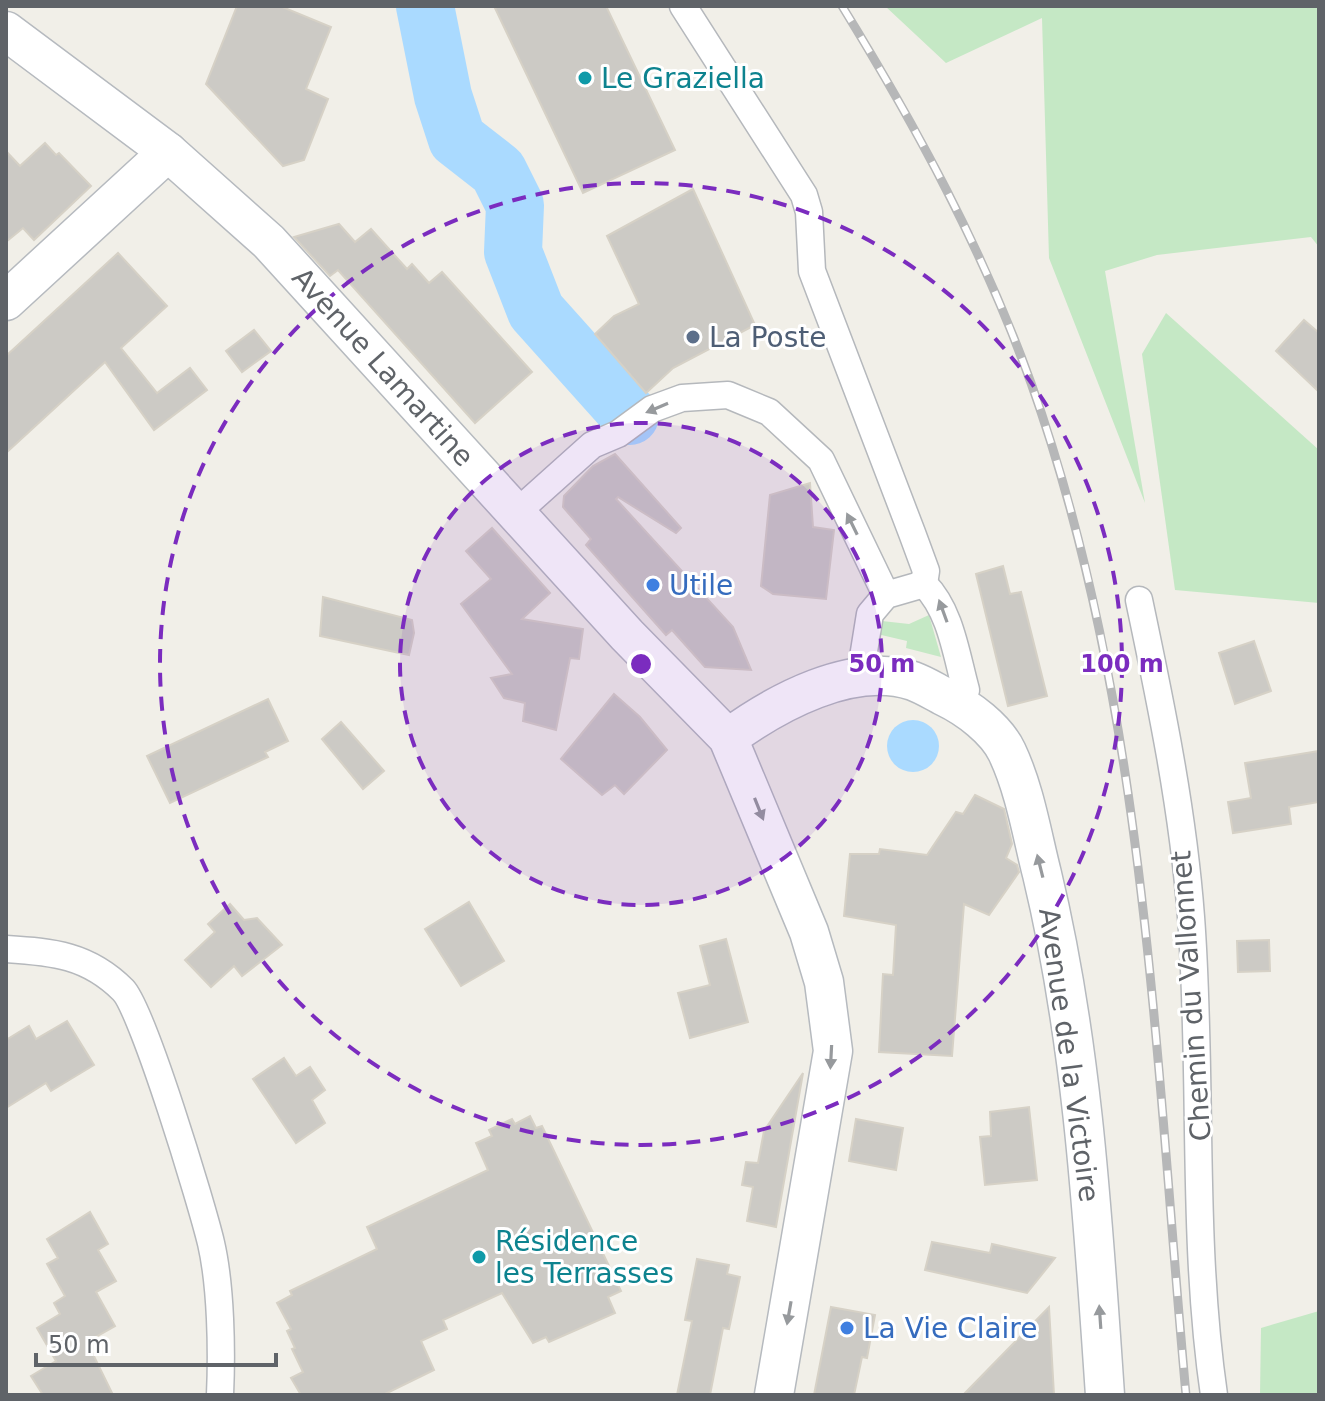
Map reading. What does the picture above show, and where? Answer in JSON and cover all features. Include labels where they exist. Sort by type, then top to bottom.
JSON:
[{"type":"street","points":[[683,6],[804,195],[809,212],[812,271],[926,571],[924,584]]},
{"type":"street","name":"Avenue Lamartine","points":[[6,31],[168,152],[269,242],[515,514],[728,738]]},
{"type":"street","points":[[6,301],[168,152]]},
{"type":"street","points":[[515,514],[592,445],[618,434],[652,409],[682,398],[728,395],[769,412],[821,460],[886,595]]},
{"type":"street","points":[[860,676],[870,614],[886,595],[924,584]]},
{"type":"street","points":[[924,584],[941,600],[966,690],[958,703]]},
{"type":"street","name":"Chemin du Vallonnet","points":[[1139,600],[1170,748],[1191,915],[1200,1096],[1203,1319],[1214,1395]]},
{"type":"street","name":"Avenue de la Victoire","points":[[728,738],[754,719],[827,686],[860,676],[911,681],[958,703],[977,716],[1006,750],[1027,813],[1060,949],[1082,1108],[1105,1395]]},
{"type":"street","points":[[728,738],[813,944],[824,982],[833,1051],[774,1395]]},
{"type":"street","points":[[6,949],[52,952],[89,963],[125,992],[143,1032],[211,1245],[222,1359],[220,1395]]},
{"type":"green space","points":[[885,6],[1319,6],[1319,247],[1311,237],[1157,255],[1105,271],[1145,503],[1049,258],[1042,18],[946,63]]},
{"type":"green space","points":[[1166,313],[1319,450],[1319,603],[1175,590],[1142,354]]},
{"type":"green space","points":[[929,615],[941,657],[906,648],[907,641],[877,634],[882,621],[909,624]]},
{"type":"green space","points":[[1319,1311],[1319,1395],[1260,1395],[1261,1328]]},
{"type":"water","points":[[913,720],[932,727],[939,746],[932,765],[913,772],[894,765],[887,746],[894,727]]},
{"type":"building","points":[[237,6],[280,6],[331,27],[306,89],[328,99],[304,160],[283,166],[206,84]]},
{"type":"building","name":"Le Graziella","points":[[494,6],[606,6],[675,150],[583,193]]},
{"type":"building","points":[[45,143],[91,186],[34,240],[23,228],[6,242],[6,151],[20,166]]},
{"type":"building","points":[[693,189],[755,325],[673,368],[646,393],[595,334],[614,316],[639,304],[607,236]]},
{"type":"building","points":[[339,224],[355,242],[371,229],[407,269],[412,264],[429,283],[442,272],[532,372],[475,423],[338,270],[330,276],[294,237]]},
{"type":"building","points":[[118,253],[167,306],[121,348],[157,393],[190,368],[207,390],[154,430],[105,362],[6,453],[6,356]]},
{"type":"building","points":[[1304,320],[1319,333],[1319,392],[1276,351]]},
{"type":"building","points":[[254,330],[271,351],[242,372],[226,351]]},
{"type":"building","points":[[615,454],[681,528],[676,533],[618,497],[616,499],[733,627],[751,670],[705,667],[672,630],[666,635],[586,545],[591,539],[563,507],[564,496],[593,466]]},
{"type":"building","points":[[810,483],[813,527],[834,530],[826,599],[773,594],[761,586],[770,495]]},
{"type":"building","points":[[492,528],[550,593],[522,619],[583,629],[579,659],[570,658],[556,730],[523,721],[525,703],[504,698],[491,678],[512,674],[461,604],[491,579],[466,551]]},
{"type":"building","points":[[1003,566],[1010,594],[1021,592],[1047,696],[1008,706],[976,574]]},
{"type":"building","points":[[323,597],[412,620],[414,633],[409,655],[320,636]]},
{"type":"building","points":[[1254,641],[1271,691],[1235,704],[1219,653]]},
{"type":"building","points":[[614,694],[640,717],[667,750],[624,794],[615,785],[602,795],[561,759]]},
{"type":"building","points":[[268,699],[288,741],[265,752],[268,757],[170,803],[147,756]]},
{"type":"building","points":[[341,722],[384,771],[363,789],[322,739]]},
{"type":"building","points":[[1319,751],[1319,802],[1289,807],[1291,824],[1233,833],[1228,802],[1251,798],[1245,763]]},
{"type":"building","points":[[975,795],[1004,809],[1012,844],[1006,858],[1017,865],[1019,872],[989,915],[964,904],[952,1056],[879,1052],[883,974],[893,975],[896,925],[844,916],[850,854],[879,854],[880,849],[927,855],[956,812],[963,814]]},
{"type":"building","points":[[469,902],[504,961],[461,986],[425,929]]},
{"type":"building","points":[[230,904],[244,920],[257,918],[282,945],[242,976],[234,966],[211,987],[185,960],[215,932],[208,924]]},
{"type":"building","points":[[726,939],[748,1022],[690,1038],[678,993],[710,985],[700,946]]},
{"type":"building","points":[[1269,940],[1270,971],[1238,972],[1237,941]]},
{"type":"building","points":[[67,1021],[94,1065],[51,1091],[46,1083],[6,1108],[6,1040],[29,1026],[36,1039]]},
{"type":"building","points":[[284,1058],[296,1076],[310,1067],[325,1090],[312,1100],[325,1123],[296,1143],[253,1079]]},
{"type":"building","points":[[803,1073],[776,1227],[747,1221],[753,1187],[742,1185],[746,1162],[758,1163],[764,1131]]},
{"type":"building","points":[[1029,1107],[1037,1180],[985,1185],[980,1137],[991,1136],[990,1112]]},
{"type":"building","name":"Résidence les Terrasses","points":[[530,1116],[536,1128],[542,1126],[621,1291],[608,1297],[615,1313],[549,1342],[546,1337],[533,1343],[502,1293],[443,1320],[447,1329],[421,1341],[434,1370],[383,1395],[301,1395],[291,1378],[303,1372],[292,1349],[295,1348],[287,1331],[291,1329],[277,1303],[292,1295],[290,1291],[377,1249],[367,1227],[488,1170],[476,1143],[492,1136],[489,1130],[512,1119],[515,1124]]},
{"type":"building","points":[[856,1119],[903,1128],[896,1170],[849,1161]]},
{"type":"building","points":[[90,1212],[108,1244],[98,1250],[116,1281],[96,1292],[115,1326],[87,1342],[113,1395],[43,1395],[31,1376],[56,1361],[37,1328],[60,1314],[54,1303],[65,1296],[47,1264],[58,1258],[47,1239]]},
{"type":"building","points":[[932,1242],[990,1253],[992,1244],[1055,1258],[1027,1293],[925,1270]]},
{"type":"building","points":[[697,1259],[729,1265],[727,1274],[740,1277],[729,1329],[723,1328],[710,1395],[677,1395],[692,1321],[685,1320]]},
{"type":"building","points":[[831,1307],[875,1315],[867,1358],[862,1357],[854,1395],[814,1395]]},
{"type":"building","points":[[1049,1307],[1054,1395],[963,1395]]},
{"type":"waterway","points":[[425,6],[443,96],[457,139],[498,171],[515,205],[513,252],[536,311],[630,416]]},
{"type":"railway","points":[[842,6],[922,143],[992,285],[1031,383],[1069,505],[1099,630],[1122,756],[1140,883],[1154,1011],[1186,1395]]},
{"type":"place","name":"Le Graziella","points":[[585,78]]},
{"type":"place","name":"La Poste","points":[[693,337]]},
{"type":"place","name":"Utile","points":[[653,585]]},
{"type":"place","name":"Résidence les Terrasses","points":[[479,1257]]},
{"type":"place","name":"La Vie Claire","points":[[847,1328]]}]
